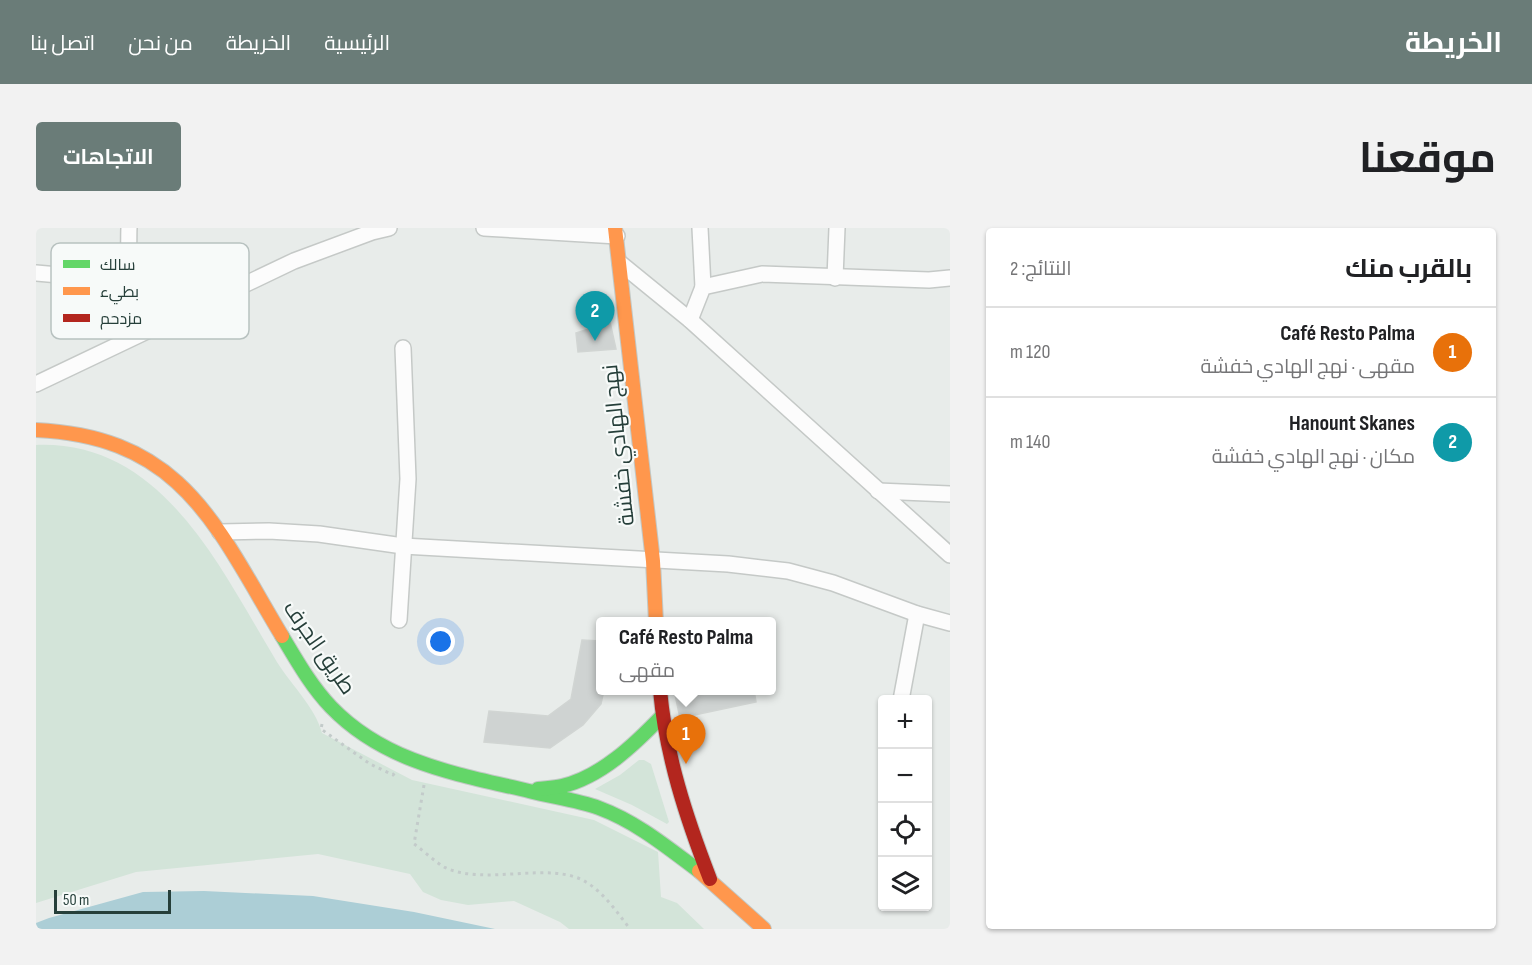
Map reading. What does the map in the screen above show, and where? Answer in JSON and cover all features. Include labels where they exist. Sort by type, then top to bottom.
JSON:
[{"type":"main road","name":"نهج الهادي خفشة","points":[[616,232],[653,561],[656,617]]},
{"type":"main road","name":"طريق الجرف","points":[[36,430],[83,433],[105,440],[147,461],[181,485],[220,532],[301,667],[331,706],[372,741],[401,757],[428,767],[598,808],[629,822],[655,838],[710,879],[764,929]]},
{"type":"main road","points":[[660,695],[665,741],[678,792],[710,879]]},
{"type":"main road","points":[[530,791],[563,785],[595,770],[643,736],[662,716]]},
{"type":"street","points":[[128,243],[129,228]]},
{"type":"street","points":[[249,282],[294,261],[389,228]]},
{"type":"street","points":[[484,228],[616,232]]},
{"type":"street","points":[[690,320],[703,287],[700,228]]},
{"type":"street","points":[[835,278],[837,228]]},
{"type":"street","points":[[620,263],[690,320],[950,555]]},
{"type":"street","points":[[36,273],[51,274]]},
{"type":"street","points":[[703,287],[762,274],[835,278],[929,280],[950,278]]},
{"type":"street","points":[[36,384],[130,339]]},
{"type":"street","points":[[399,620],[408,478],[403,348]]},
{"type":"street","points":[[878,491],[950,494]]},
{"type":"street","points":[[220,532],[269,531],[319,534],[403,546],[728,564],[788,571],[833,583],[917,614],[950,623]]},
{"type":"street","points":[[902,695],[917,614]]},
{"type":"path","points":[[323,719],[321,729],[370,764],[393,775],[399,768]]},
{"type":"path","points":[[428,767],[414,844],[444,867],[472,874],[572,875],[587,882],[606,898],[630,929]]},
{"type":"green space","points":[[36,445],[80,449],[119,463],[152,486],[182,515],[208,549],[280,666],[314,713],[322,733],[412,780],[594,820],[658,852],[661,897],[677,903],[704,929],[569,929],[560,922],[514,901],[468,905],[441,900],[423,892],[410,874],[318,854],[136,872],[36,903]]},
{"type":"green space","points":[[639,760],[651,764],[669,822],[667,824],[595,789],[620,775]]},
{"type":"water","points":[[204,891],[313,896],[414,912],[495,929],[36,929],[36,923],[49,918],[143,892]]},
{"type":"building","points":[[610,322],[616,349],[578,352],[576,333]]},
{"type":"building","points":[[582,640],[596,641],[596,695],[603,695],[601,704],[583,725],[550,748],[484,742],[489,711],[548,716],[571,699]]},
{"type":"building","points":[[675,695],[755,695],[756,702],[680,718]]},
{"type":"traffic: fast","points":[[282,636],[317,691],[331,707],[352,726],[398,754],[475,779],[599,808],[639,828],[699,871]]},
{"type":"traffic: fast","points":[[538,789],[576,782],[604,767],[629,748],[662,716]]},
{"type":"traffic: slow","points":[[615,228],[653,561],[656,617]]},
{"type":"traffic: slow","points":[[36,430],[86,436],[127,450],[161,469],[189,494],[214,524],[282,636]]},
{"type":"traffic: slow","points":[[699,871],[764,929]]},
{"type":"traffic: jam","points":[[661,695],[667,739],[678,786],[710,879]]},
{"type":"place","name":"Hanount Skanes","points":[[595,341]]},
{"type":"place","name":"Café Resto Palma","points":[[686,764]]}]
